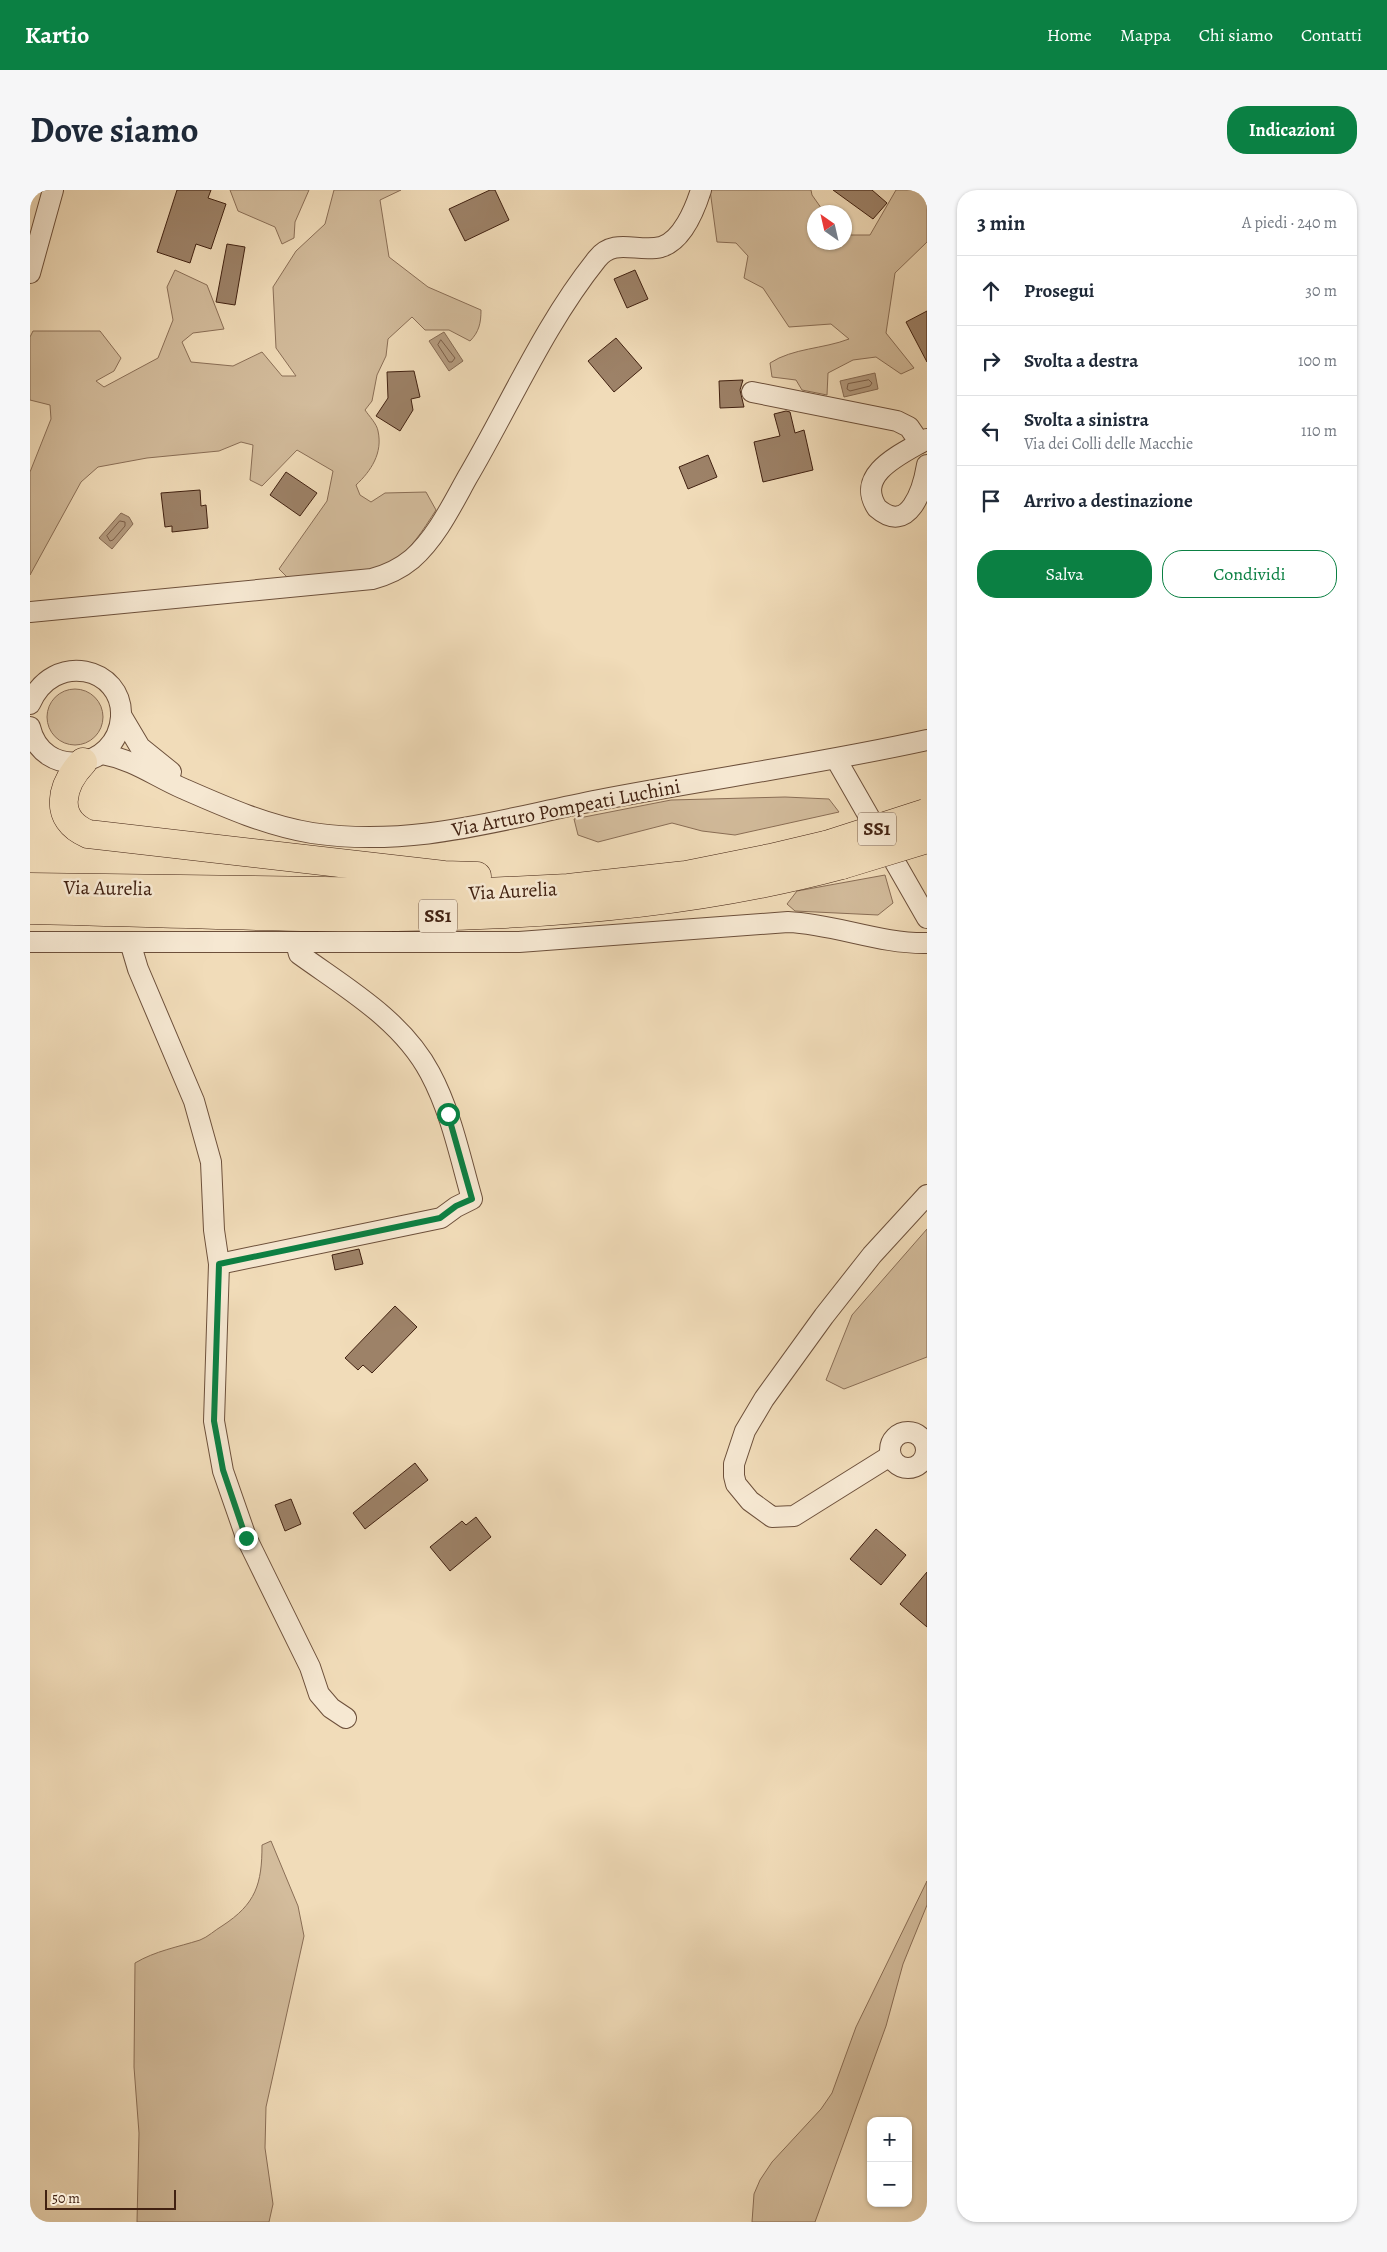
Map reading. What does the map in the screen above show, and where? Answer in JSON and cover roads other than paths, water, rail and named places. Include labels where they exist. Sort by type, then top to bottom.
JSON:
[{"type":"highway","points":[[92,758],[67,781],[63,793],[64,803],[71,823],[88,834],[374,865],[444,875],[496,876],[631,872],[686,875]]},
{"type":"highway","name":"Via Aurelia","points":[[30,910],[338,917],[497,916],[668,901],[836,854],[926,821]]},
{"type":"highway","name":"Via Aurelia","points":[[30,887],[465,894],[568,888],[686,875],[770,858],[836,854]]},
{"type":"street","points":[[30,272],[53,190]]},
{"type":"street","points":[[30,612],[372,579],[395,571],[412,559],[434,533],[482,453],[554,321],[597,259],[607,250],[615,247],[655,248],[668,244],[684,226],[701,190]]},
{"type":"street","points":[[752,392],[897,421],[909,427],[923,441],[880,469],[873,481],[871,493],[877,508],[894,516],[904,514],[911,509],[920,495],[927,465]]},
{"type":"street","name":"Via Arturo Pompeati Luchini","points":[[30,704],[40,685],[58,673],[73,670],[88,672],[101,678],[112,688],[119,701],[121,715],[140,746],[206,798]]},
{"type":"street","points":[[92,758],[112,744],[119,730],[121,715]]},
{"type":"street","points":[[30,728],[35,746]]},
{"type":"street","name":"Via Arturo Pompeati Luchini","points":[[35,746],[59,760],[92,758],[134,762],[182,788],[268,823],[312,833],[400,838],[453,831],[598,800],[836,759],[927,740]]},
{"type":"street","points":[[836,759],[927,918]]},
{"type":"street","points":[[30,942],[519,942],[788,922],[831,927],[906,942],[927,943]]},
{"type":"street","points":[[130,942],[138,969],[185,1076],[204,1131],[213,1177],[214,1230],[219,1264],[214,1421],[223,1470],[246,1538],[310,1667],[319,1694],[331,1708],[346,1718]]},
{"type":"street","points":[[219,1264],[440,1218],[456,1206],[472,1199],[448,1114],[430,1072],[409,1043],[378,1011],[299,954],[296,943]]},
{"type":"street","points":[[890,1456],[794,1516],[772,1517],[750,1501],[736,1484],[734,1476],[734,1464],[744,1431],[764,1399],[866,1262],[927,1195]]},
{"type":"street","points":[[910,1432],[920,1436],[926,1446],[924,1465],[904,1468],[898,1466],[890,1456],[890,1449],[894,1438],[899,1434],[910,1432]]},
{"type":"water","points":[[444,332],[463,361],[449,371],[429,341]]},
{"type":"water","points":[[875,373],[878,389],[844,397],[840,381]]},
{"type":"water","points":[[121,513],[129,517],[133,524],[112,549],[99,538]]}]
